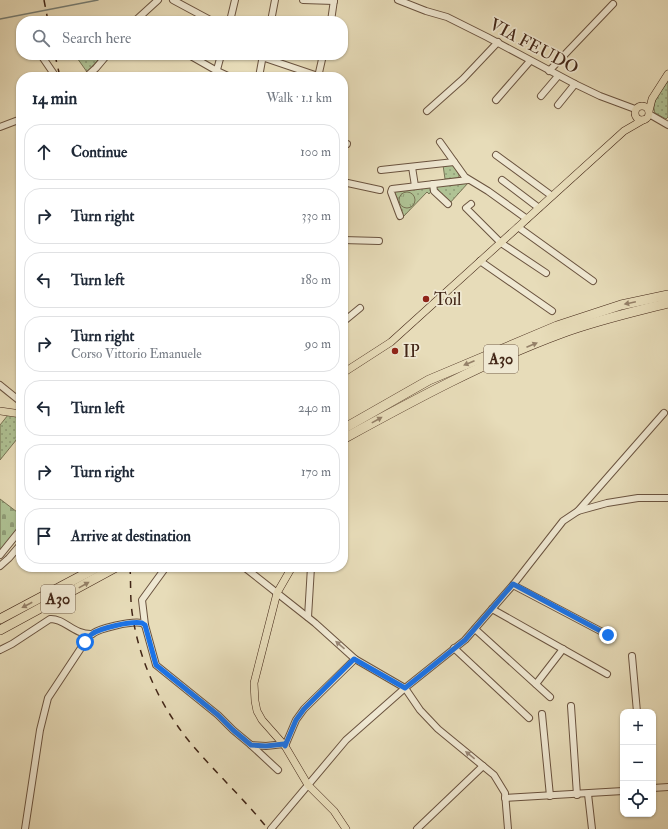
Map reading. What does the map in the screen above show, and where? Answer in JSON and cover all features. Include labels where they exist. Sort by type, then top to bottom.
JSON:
[{"type":"highway","name":"A30","points":[[348,426],[429,380],[557,326],[620,305],[668,294]]},
{"type":"highway","name":"A30","points":[[348,436],[436,389],[542,341],[621,314],[668,303]]},
{"type":"highway","name":"A30","points":[[0,619],[89,572]]},
{"type":"highway","name":"A30","points":[[0,630],[107,572]]},
{"type":"main road","points":[[348,369],[392,342],[624,131],[647,116],[652,99],[668,74]]},
{"type":"main road","points":[[624,131],[637,109],[663,82]]},
{"type":"main road","points":[[637,109],[647,107],[647,116]]},
{"type":"main road","points":[[637,109],[636,118],[647,116]]},
{"type":"main road","points":[[0,411],[16,413]]},
{"type":"main road","points":[[289,572],[277,592],[254,683],[257,711],[262,720],[285,745],[308,785],[334,811],[346,829]]},
{"type":"street","points":[[140,16],[158,0]]},
{"type":"street","points":[[173,0],[203,16]]},
{"type":"street","points":[[231,16],[235,0]]},
{"type":"street","points":[[272,16],[275,0]]},
{"type":"street","points":[[303,0],[334,1],[332,16]]},
{"type":"street","name":"VIA FEUDO","points":[[398,0],[447,17],[498,42],[558,76],[600,96],[637,109]]},
{"type":"street","points":[[549,71],[613,4]]},
{"type":"street","points":[[428,111],[463,79],[498,42]]},
{"type":"street","points":[[44,60],[53,72]]},
{"type":"street","points":[[92,72],[103,60]]},
{"type":"street","points":[[197,60],[213,72]]},
{"type":"street","points":[[217,72],[220,60]]},
{"type":"street","points":[[260,72],[262,60]]},
{"type":"street","points":[[274,60],[307,72]]},
{"type":"street","points":[[319,72],[322,60]]},
{"type":"street","points":[[496,100],[530,61]]},
{"type":"street","points":[[541,96],[558,76]]},
{"type":"street","points":[[558,105],[575,84]]},
{"type":"street","points":[[647,116],[668,125]]},
{"type":"street","points":[[0,127],[16,121]]},
{"type":"street","points":[[440,142],[468,180],[488,191],[527,219]]},
{"type":"street","points":[[496,155],[552,196]]},
{"type":"street","points":[[380,170],[454,162]]},
{"type":"street","points":[[412,167],[415,186]]},
{"type":"street","points":[[400,216],[391,191],[394,189],[468,180]]},
{"type":"street","points":[[502,180],[539,208]]},
{"type":"street","points":[[348,183],[380,190]]},
{"type":"street","points":[[433,184],[434,191],[448,204]]},
{"type":"street","points":[[470,204],[466,208],[501,243],[546,273]]},
{"type":"street","points":[[518,227],[593,281]]},
{"type":"street","points":[[348,240],[379,241]]},
{"type":"street","points":[[480,261],[552,311]]},
{"type":"street","points":[[348,318],[360,308]]},
{"type":"street","points":[[0,385],[16,398]]},
{"type":"street","points":[[271,829],[346,740],[405,688],[465,640],[513,584],[556,529],[578,511],[664,413]]},
{"type":"street","points":[[578,511],[607,503],[638,498],[668,498]]},
{"type":"street","points":[[0,555],[16,535]]},
{"type":"street","points":[[0,566],[16,550]]},
{"type":"street","points":[[162,572],[142,600],[145,625],[156,665],[218,715],[278,770]]},
{"type":"street","points":[[251,572],[308,617],[354,659],[405,688],[420,710],[438,729],[494,776],[505,796],[508,829]]},
{"type":"street","points":[[308,617],[310,572]]},
{"type":"street","points":[[513,584],[608,635]]},
{"type":"street","points":[[492,609],[607,674]]},
{"type":"street","points":[[0,650],[12,644],[50,619],[80,633],[92,634],[101,630],[127,624],[139,622],[145,625]]},
{"type":"street","points":[[475,629],[550,697]]},
{"type":"street","points":[[25,829],[40,730],[48,698],[66,669],[92,634]]},
{"type":"street","points":[[454,648],[529,718]]},
{"type":"street","points":[[536,684],[563,649]]},
{"type":"street","points":[[632,656],[637,709]]},
{"type":"street","points":[[251,745],[285,745],[296,720],[304,709],[354,659]]},
{"type":"street","points":[[571,706],[577,795]]},
{"type":"street","points":[[542,714],[550,796]]},
{"type":"street","points":[[417,829],[483,766]]},
{"type":"street","points":[[656,788],[668,787]]},
{"type":"street","points":[[505,796],[577,795],[620,791]]},
{"type":"street","points":[[588,794],[592,829]]},
{"type":"green space","points":[[79,60],[98,60],[87,72]]},
{"type":"green space","points":[[668,81],[668,117],[666,119],[655,113],[654,105],[657,96]]},
{"type":"green space","points":[[443,165],[454,165],[459,177],[445,179]]},
{"type":"green space","points":[[468,183],[449,204],[436,191],[436,186]]},
{"type":"green space","points":[[433,186],[433,189],[429,194],[427,192],[403,217],[393,192]]},
{"type":"green space","points":[[407,192],[414,197],[415,200],[410,207],[407,208],[400,203],[399,200],[404,193]]},
{"type":"green space","points":[[8,415],[16,416],[16,440],[0,460],[0,425]]},
{"type":"green space","points":[[0,499],[16,511],[16,532],[0,551]]},
{"type":"waterway","points":[[0,19],[98,0]]},
{"type":"railway","points":[[44,0],[47,16]]},
{"type":"railway","points":[[56,60],[59,72]]},
{"type":"railway","points":[[130,572],[131,606],[135,631],[146,666],[161,700],[181,731],[193,746],[268,829]]},
{"type":"place","name":"Toil","points":[[426,299]]},
{"type":"place","name":"IP","points":[[395,351]]},
{"type":"route","points":[[85,642],[92,634],[101,630],[127,624],[142,623],[145,625],[156,665],[218,715],[251,745],[266,746],[284,744],[285,746],[296,720],[304,709],[354,659],[405,688],[465,640],[513,584],[608,635]]}]
